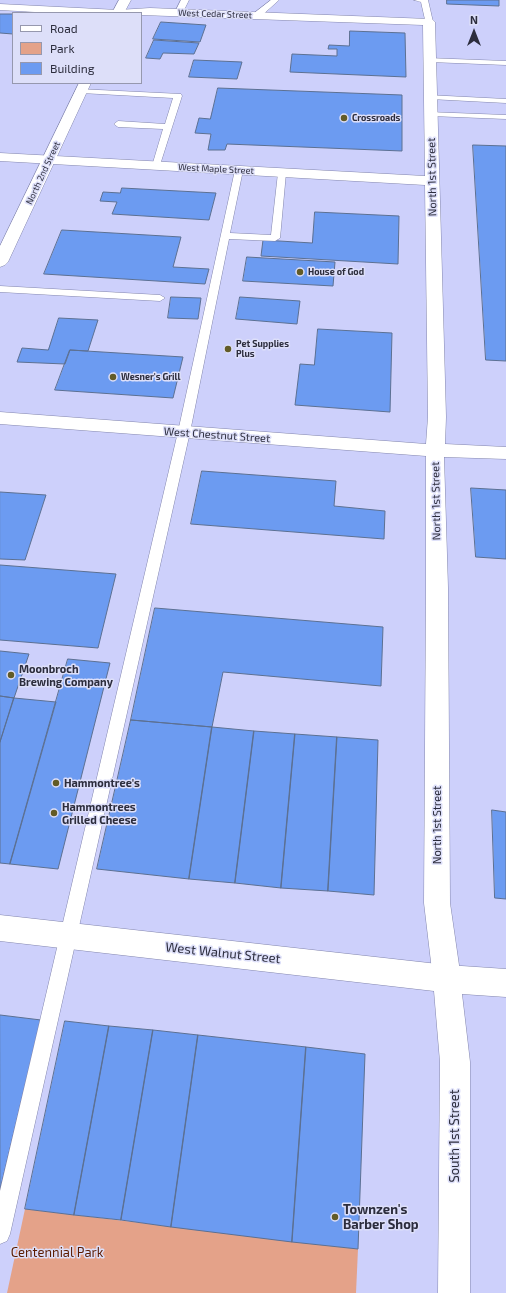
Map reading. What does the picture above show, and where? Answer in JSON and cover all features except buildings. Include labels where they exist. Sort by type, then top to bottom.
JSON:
[{"type":"street","points":[[119,12],[125,0]]},
{"type":"street","name":"West Cedar Street","points":[[0,7],[98,12]]},
{"type":"street","name":"West Cedar Street","points":[[134,12],[180,12],[429,22]]},
{"type":"street","name":"North 1st Street","points":[[429,22],[437,417],[435,450],[437,588],[437,903],[447,978]]},
{"type":"street","name":"North 2nd Street","points":[[2,254],[49,160],[83,87]]},
{"type":"street","name":"West Maple Street","points":[[0,157],[432,181]]},
{"type":"street","name":"West Chestnut Street","points":[[0,418],[435,450],[506,453]]},
{"type":"street","name":"West Walnut Street","points":[[0,928],[447,978],[506,983]]},
{"type":"street","name":"South 1st Street","points":[[447,978],[455,1062],[454,1293]]},
{"type":"lane","points":[[180,12],[185,0]]},
{"type":"lane","points":[[256,16],[275,0]]},
{"type":"lane","points":[[418,0],[424,0],[429,22]]},
{"type":"lane","points":[[430,60],[506,63]]},
{"type":"lane","points":[[83,87],[178,96],[156,166]]},
{"type":"lane","points":[[430,97],[506,101]]},
{"type":"lane","points":[[431,114],[506,117]]},
{"type":"lane","points":[[118,124],[168,127]]},
{"type":"lane","points":[[0,1234],[184,432],[239,170]]},
{"type":"lane","points":[[225,236],[275,238],[282,173]]},
{"type":"lane","points":[[0,289],[160,298]]},
{"type":"green space","name":"Centennial Park","points":[[25,1209],[358,1249],[356,1293],[7,1293]]},
{"type":"place","name":"Crossroads","points":[[344,118]]},
{"type":"place","name":"House of God","points":[[300,272]]},
{"type":"place","name":"Pet Supplies Plus","points":[[228,349]]},
{"type":"place","name":"Wesner's Grill","points":[[113,377]]},
{"type":"place","name":"Moonbroch Brewing Company","points":[[11,675]]},
{"type":"place","name":"Hammontree's","points":[[56,783]]},
{"type":"place","name":"Hammontrees Grilled Cheese","points":[[54,813]]},
{"type":"place","name":"Townzen's Barber Shop","points":[[335,1217]]}]
